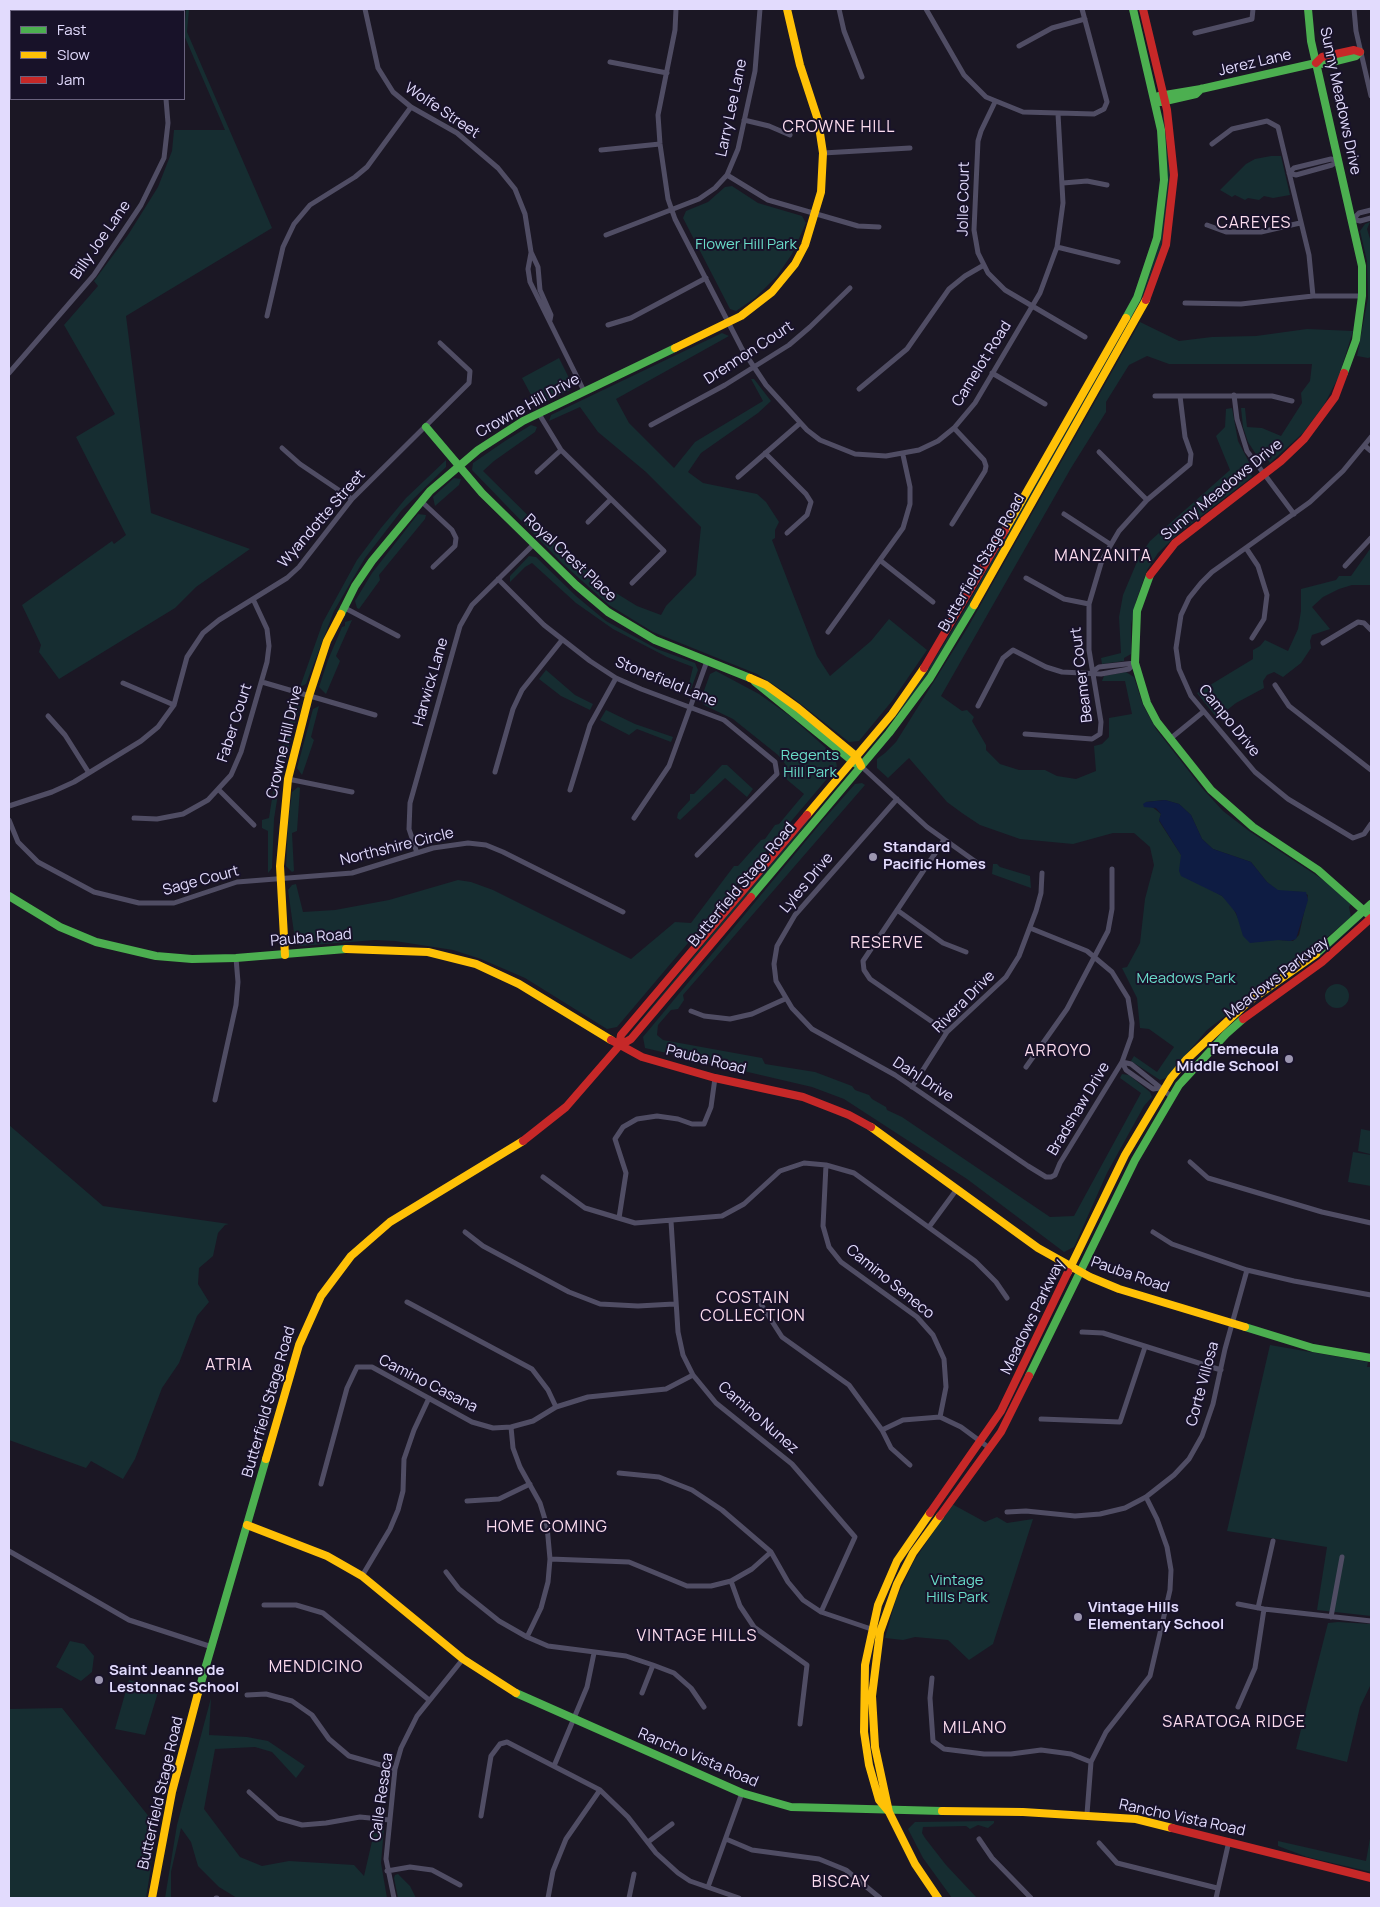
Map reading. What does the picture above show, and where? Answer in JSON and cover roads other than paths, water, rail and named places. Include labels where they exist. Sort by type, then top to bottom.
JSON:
[{"type":"main road","name":"Crowne Hill Drive","points":[[285,955],[281,879],[282,826],[288,779],[309,696],[327,642],[343,607],[372,562],[421,501],[458,465],[492,440],[584,391],[730,322],[754,308],[784,279],[805,245],[816,213],[823,173],[823,153],[818,120],[800,65],[787,9]]},
{"type":"main road","name":"Butterfield Stage Road","points":[[619,1046],[622,1035],[892,714],[945,636],[1137,298],[1153,252],[1163,202],[1164,156],[1155,100],[1133,9]]},
{"type":"main road","name":"Butterfield Stage Road","points":[[152,1898],[172,1792],[212,1646],[304,1330],[321,1296],[340,1269],[363,1245],[390,1222],[506,1153],[566,1108],[619,1046],[631,1039],[860,766],[918,694],[952,645],[1146,301],[1166,245],[1172,206],[1173,153],[1164,98],[1143,9]]},
{"type":"main road","name":"Sunny Meadows Drive","points":[[1308,9],[1310,41],[1353,219],[1362,266],[1362,296],[1356,340],[1335,397],[1304,438],[1264,475],[1175,543],[1150,575],[1137,611],[1135,663],[1147,702],[1157,722],[1211,790],[1227,807],[1253,827],[1318,870],[1371,917]]},
{"type":"main road","name":"Jerez Lane","points":[[1155,100],[1196,94],[1201,89],[1316,63],[1324,64],[1356,56],[1360,52]]},
{"type":"main road","name":"Royal Crest Place","points":[[426,427],[482,493],[576,585],[608,612],[655,640],[753,680],[854,759],[860,766]]},
{"type":"main road","name":"Pauba Road","points":[[9,896],[60,927],[111,946],[156,956],[192,959],[236,958],[358,948],[414,950],[463,960],[501,974],[619,1046],[659,1063],[803,1098],[849,1115],[883,1134],[1038,1248],[1081,1273],[1119,1289],[1313,1348],[1371,1358]]},
{"type":"main road","name":"Meadows Parkway","points":[[938,1898],[915,1864],[889,1812],[879,1800],[869,1765],[864,1732],[865,1665],[871,1630],[888,1580],[904,1548],[992,1426],[1016,1383],[1125,1155],[1161,1089],[1186,1060],[1248,1002],[1316,954],[1371,904]]},
{"type":"main road","name":"Meadows Parkway","points":[[889,1812],[875,1747],[872,1696],[880,1632],[897,1584],[913,1553],[988,1447],[1001,1432],[1081,1273],[1134,1160],[1172,1097],[1193,1067],[1226,1034],[1254,1010],[1322,962],[1371,917]]},
{"type":"main road","name":"Rancho Vista Road","points":[[247,1525],[327,1556],[362,1576],[463,1659],[511,1691],[742,1793],[791,1807],[889,1812],[1087,1814],[1136,1819],[1371,1878]]},
{"type":"street","name":"Wolfe Street","points":[[364,9],[370,39],[382,76],[393,92],[411,107],[456,133],[507,178],[520,200],[531,252],[538,268],[540,290],[551,315],[550,320]]},
{"type":"street","name":"Camelot Road","points":[[676,9],[675,30],[658,115],[660,144],[672,210],[754,368],[799,424],[820,440],[855,454],[903,455],[931,445],[954,428],[975,403],[1046,282],[1057,247],[1062,218],[1063,183],[1058,114]]},
{"type":"street","name":"Larry Lee Lane","points":[[606,235],[672,210],[706,194],[727,174],[735,160],[755,71],[760,9]]},
{"type":"street","points":[[839,9],[844,31],[862,77]]},
{"type":"street","points":[[926,9],[964,75],[974,87],[995,102],[1023,112],[1094,114],[1104,109],[1107,102],[1082,9]]},
{"type":"street","points":[[1195,33],[1252,19],[1253,9]]},
{"type":"street","points":[[1354,9],[1360,52],[1371,96]]},
{"type":"street","points":[[1019,46],[1052,28],[1085,19]]},
{"type":"street","points":[[610,62],[667,73]]},
{"type":"street","name":"Billy Joe Lane","points":[[9,373],[94,275],[142,205],[164,158],[168,123],[166,100]]},
{"type":"street","name":"Jolle Court","points":[[995,102],[978,141],[975,236],[978,253],[984,265],[1005,290],[1086,337]]},
{"type":"street","points":[[267,316],[283,247],[294,224],[310,205],[355,177],[367,166],[411,107]]},
{"type":"street","points":[[744,120],[769,126],[790,135]]},
{"type":"street","points":[[1212,144],[1232,129],[1267,121],[1278,127],[1309,255],[1313,296]]},
{"type":"street","points":[[601,150],[660,144]]},
{"type":"street","points":[[823,153],[910,148]]},
{"type":"street","points":[[1289,173],[1294,168],[1331,159],[1338,161]]},
{"type":"street","points":[[727,174],[768,200],[858,226],[879,227]]},
{"type":"street","points":[[1063,183],[1087,181],[1107,185]]},
{"type":"street","points":[[1353,219],[1358,213],[1371,210]]},
{"type":"street","points":[[1353,219],[1371,218]]},
{"type":"street","points":[[1208,225],[1226,232],[1252,232],[1300,223]]},
{"type":"street","points":[[1057,247],[1118,262]]},
{"type":"street","name":"Wolfe Street","points":[[531,252],[528,269],[530,282],[584,391]]},
{"type":"street","points":[[859,390],[907,349],[948,290],[965,276],[984,265]]},
{"type":"street","points":[[608,325],[631,318],[706,278]]},
{"type":"street","name":"Drennon Court","points":[[651,425],[754,368],[799,337],[850,288]]},
{"type":"street","points":[[1185,303],[1241,304],[1313,296],[1362,296]]},
{"type":"street","name":"Wyandotte Street","points":[[9,806],[52,792],[89,773],[151,734],[167,718],[174,705],[187,657],[195,643],[211,626],[300,567],[352,499],[426,427],[471,378],[470,371],[440,343]]},
{"type":"street","points":[[992,372],[1044,404]]},
{"type":"street","points":[[1234,395],[1242,436],[1248,451],[1294,514]]},
{"type":"street","points":[[1155,396],[1280,396],[1292,401]]},
{"type":"street","name":"Beamer Court","points":[[1025,734],[1095,738],[1100,734],[1101,722],[1089,650],[1089,604],[1096,577],[1110,544],[1147,500],[1190,464],[1191,454],[1185,437],[1180,396]]},
{"type":"street","points":[[539,414],[561,450],[664,551],[632,582]]},
{"type":"street","points":[[738,477],[799,424]]},
{"type":"street","points":[[952,524],[985,471],[986,466],[984,460],[954,428]]},
{"type":"street","name":"Campo Drive","points":[[1371,437],[1326,488],[1201,583],[1189,598],[1181,615],[1176,648],[1179,669],[1191,696],[1240,757],[1270,786],[1325,823],[1353,838],[1358,837],[1371,824]]},
{"type":"street","points":[[1365,446],[1371,451]]},
{"type":"street","points":[[282,448],[300,464],[352,499]]},
{"type":"street","points":[[537,472],[561,450]]},
{"type":"street","points":[[1099,452],[1147,500]]},
{"type":"street","points":[[766,453],[806,494],[811,502],[811,508],[807,516],[787,533]]},
{"type":"street","points":[[828,632],[903,528],[910,504],[910,487],[903,455]]},
{"type":"street","points":[[588,522],[610,499]]},
{"type":"street","points":[[421,501],[452,530],[456,538],[455,546],[433,567]]},
{"type":"street","points":[[1064,514],[1110,544]]},
{"type":"street","points":[[1346,566],[1371,538]]},
{"type":"street","name":"Harwick Lane","points":[[417,853],[409,829],[410,803],[460,626],[472,605],[534,544]]},
{"type":"street","points":[[1246,548],[1258,566],[1267,595],[1264,619],[1252,638]]},
{"type":"street","points":[[881,561],[933,602]]},
{"type":"street","points":[[1026,578],[1064,599],[1089,604]]},
{"type":"street","name":"Stonefield Lane","points":[[498,580],[562,640],[616,678],[718,717],[730,724],[775,762],[778,769],[777,774],[696,855]]},
{"type":"street","name":"Faber Court","points":[[134,818],[157,820],[183,814],[208,800],[231,775],[241,752],[262,682],[269,646],[267,629],[253,599]]},
{"type":"street","points":[[343,607],[398,636]]},
{"type":"street","points":[[1322,643],[1358,622],[1364,623],[1371,630]]},
{"type":"street","points":[[495,772],[513,709],[522,690],[562,640]]},
{"type":"street","points":[[978,706],[1008,651],[1016,650],[1046,667],[1062,672],[1092,672],[1101,674],[1130,670],[1135,663]]},
{"type":"street","points":[[634,818],[669,766],[708,661]]},
{"type":"street","points":[[570,790],[590,725],[616,678]]},
{"type":"street","points":[[262,682],[375,715]]},
{"type":"street","points":[[122,683],[174,705]]},
{"type":"street","points":[[1275,685],[1289,706],[1371,770]]},
{"type":"street","points":[[1170,739],[1203,712]]},
{"type":"street","points":[[48,716],[65,735],[89,773]]},
{"type":"street","points":[[860,766],[944,840],[983,867]]},
{"type":"street","points":[[288,779],[352,792]]},
{"type":"street","points":[[219,790],[254,825]]},
{"type":"street","name":"Lyles Drive","points":[[785,999],[776,981],[774,964],[784,931],[795,914],[897,799]]},
{"type":"street","name":"Sage Court","points":[[9,820],[18,842],[38,862],[86,888],[139,903],[174,903],[226,884],[281,879]]},
{"type":"street","points":[[944,840],[863,962],[864,970],[870,979],[948,1032]]},
{"type":"street","name":"Northshire Circle","points":[[281,879],[352,873],[450,844],[468,843],[486,845],[623,912]]},
{"type":"street","points":[[1026,1067],[1054,1030],[1108,931],[1112,909],[1112,870]]},
{"type":"street","name":"Rivera Drive","points":[[912,1087],[948,1032],[1006,977],[1019,956],[1041,893],[1042,873]]},
{"type":"street","points":[[897,910],[943,943],[966,952]]},
{"type":"street","name":"Bradshaw Drive","points":[[1030,928],[1072,944],[1094,957],[1112,972],[1128,998],[1132,1023],[1131,1037],[1122,1062],[1060,1163],[1055,1175],[1051,1177]]},
{"type":"street","points":[[215,1100],[236,1005],[238,982],[236,958]]},
{"type":"street","points":[[691,1011],[704,1016],[730,1019],[752,1014],[785,999]]},
{"type":"street","name":"Dahl Drive","points":[[785,999],[812,1029],[912,1087],[1028,1166],[1046,1177],[1051,1177]]},
{"type":"street","points":[[1122,1062],[1126,1070],[1133,1075],[1153,1089],[1161,1089],[1172,1097]]},
{"type":"street","points":[[620,1218],[626,1173],[615,1139],[623,1127],[637,1119],[657,1116],[678,1118],[692,1124],[704,1124],[711,1107],[715,1078]]},
{"type":"street","points":[[1190,1162],[1208,1178],[1322,1212],[1371,1224]]},
{"type":"street","points":[[543,1177],[585,1208],[634,1223],[722,1216],[744,1204],[780,1171],[804,1163],[826,1165],[854,1173],[929,1227],[974,1261],[996,1282],[1007,1298]]},
{"type":"street","name":"Camino Seneco","points":[[826,1165],[822,1216],[830,1247],[841,1262],[917,1318],[933,1335],[944,1359],[946,1387],[940,1417]]},
{"type":"street","points":[[929,1227],[957,1188]]},
{"type":"street","name":"Camino Nunez","points":[[671,1221],[674,1304],[683,1355],[694,1375],[716,1403],[792,1464],[855,1537],[821,1612]]},
{"type":"street","points":[[465,1232],[483,1246],[518,1265],[570,1292],[600,1304],[638,1306],[674,1304]]},
{"type":"street","points":[[1153,1232],[1172,1244],[1247,1270],[1371,1295]]},
{"type":"street","name":"Corte Villosa","points":[[1007,1512],[1026,1511],[1075,1516],[1100,1514],[1125,1508],[1146,1497],[1174,1475],[1189,1459],[1202,1436],[1247,1270]]},
{"type":"street","points":[[757,1298],[782,1337],[849,1385],[882,1430],[891,1448],[910,1465]]},
{"type":"street","points":[[407,1302],[532,1369],[548,1390],[556,1407]]},
{"type":"street","points":[[1082,1332],[1103,1333],[1221,1370]]},
{"type":"street","points":[[1041,1419],[1120,1422],[1145,1346]]},
{"type":"street","name":"Camino Casana","points":[[321,1484],[334,1430],[347,1388],[357,1367],[372,1367],[472,1422],[493,1428],[512,1427],[533,1421],[556,1407],[588,1397],[666,1389],[694,1375]]},
{"type":"street","points":[[362,1576],[390,1529],[398,1510],[403,1491],[404,1460],[414,1430],[428,1398]]},
{"type":"street","points":[[882,1430],[903,1420],[940,1417],[961,1427],[988,1447]]},
{"type":"street","points":[[512,1427],[513,1448],[520,1467],[540,1503],[547,1526],[550,1559],[548,1582],[541,1608],[527,1637]]},
{"type":"street","points":[[619,1473],[659,1477],[692,1490],[722,1510],[771,1552],[788,1582],[803,1600],[821,1612],[880,1632]]},
{"type":"street","points":[[467,1501],[499,1499],[530,1484]]},
{"type":"street","points":[[1087,1814],[1091,1762],[1106,1732],[1150,1676],[1168,1598],[1170,1570],[1167,1547],[1157,1519],[1146,1497]]},
{"type":"street","points":[[1238,1707],[1255,1668],[1261,1609],[1273,1541]]},
{"type":"street","points":[[9,1551],[128,1620],[212,1646]]},
{"type":"street","points":[[550,1559],[629,1562],[687,1586],[711,1586],[731,1581],[752,1569],[771,1552]]},
{"type":"street","points":[[1330,1617],[1342,1557]]},
{"type":"street","points":[[446,1572],[459,1589],[499,1621],[527,1637],[548,1646],[626,1656],[653,1664],[674,1673],[691,1688],[704,1707]]},
{"type":"street","points":[[731,1581],[740,1606],[754,1627],[807,1665],[800,1724]]},
{"type":"street","points":[[1238,1604],[1261,1609],[1371,1621]]},
{"type":"street","points":[[264,1605],[296,1605],[322,1613],[429,1700]]},
{"type":"street","points":[[554,1766],[587,1687],[594,1653]]},
{"type":"street","name":"Calle Resaca","points":[[394,1898],[387,1871],[395,1769],[408,1733],[429,1700],[463,1659]]},
{"type":"street","points":[[642,1693],[653,1664]]},
{"type":"street","points":[[932,1678],[930,1698],[933,1741],[944,1749],[984,1754],[1011,1754],[1041,1750],[1071,1754],[1091,1762]]},
{"type":"street","points":[[247,1695],[266,1694],[292,1700],[312,1715],[329,1739],[348,1756],[395,1769]]},
{"type":"street","points":[[481,1816],[491,1756],[500,1744],[507,1742],[600,1790],[628,1816],[656,1853],[678,1872],[708,1887],[739,1898]]},
{"type":"street","points":[[548,1898],[553,1871],[566,1839],[600,1790]]},
{"type":"street","points":[[249,1792],[278,1818],[302,1825],[360,1817],[390,1820]]},
{"type":"street","points":[[708,1887],[742,1793]]},
{"type":"street","points":[[648,1842],[672,1824]]},
{"type":"street","points":[[726,1839],[752,1850],[819,1859],[846,1870],[880,1898]]},
{"type":"street","points":[[979,1839],[992,1858],[1031,1898]]},
{"type":"street","points":[[1216,1898],[1229,1841]]},
{"type":"street","points":[[1099,1843],[1117,1863],[1217,1888]]},
{"type":"street","points":[[387,1871],[410,1867],[432,1870],[460,1885]]},
{"type":"street","points":[[629,1898],[634,1874]]},
{"type":"water","points":[[1165,800],[1179,804],[1191,815],[1202,839],[1213,849],[1251,862],[1267,882],[1278,890],[1306,892],[1308,900],[1296,939],[1250,943],[1243,936],[1236,913],[1222,896],[1181,876],[1179,871],[1181,855],[1159,820],[1161,814],[1156,808],[1144,807],[1143,804]]},
{"type":"place","name":"Standard Pacific Homes","points":[[873,857]]},
{"type":"place","name":"Temecula Middle School","points":[[1289,1059]]},
{"type":"place","name":"Vintage Hills Elementary School","points":[[1078,1617]]},
{"type":"place","name":"Saint Jeanne de Lestonnac School","points":[[99,1680]]},
{"type":"district","name":"CROWNE HILL","points":[[839,128]]},
{"type":"district","name":"CAREYES","points":[[1254,224]]},
{"type":"district","name":"MANZANITA","points":[[1103,557]]},
{"type":"district","name":"RESERVE","points":[[887,944]]},
{"type":"district","name":"ARROYO","points":[[1058,1052]]},
{"type":"district","name":"COSTAIN COLLECTION","points":[[753,1308]]},
{"type":"district","name":"ATRIA","points":[[229,1366]]},
{"type":"district","name":"HOME COMING","points":[[547,1528]]},
{"type":"district","name":"VINTAGE HILLS","points":[[697,1637]]},
{"type":"district","name":"MENDICINO","points":[[316,1668]]},
{"type":"district","name":"SARATOGA RIDGE","points":[[1234,1723]]},
{"type":"district","name":"MILANO","points":[[975,1729]]},
{"type":"district","name":"BISCAY","points":[[841,1883]]},
{"type":"park label","name":"Flower Hill Park","points":[[746,245]]},
{"type":"park label","name":"Regents Hill Park","points":[[810,764]]},
{"type":"park label","name":"Meadows Park","points":[[1186,979]]},
{"type":"park label","name":"Vintage Hills Park","points":[[957,1590]]}]
